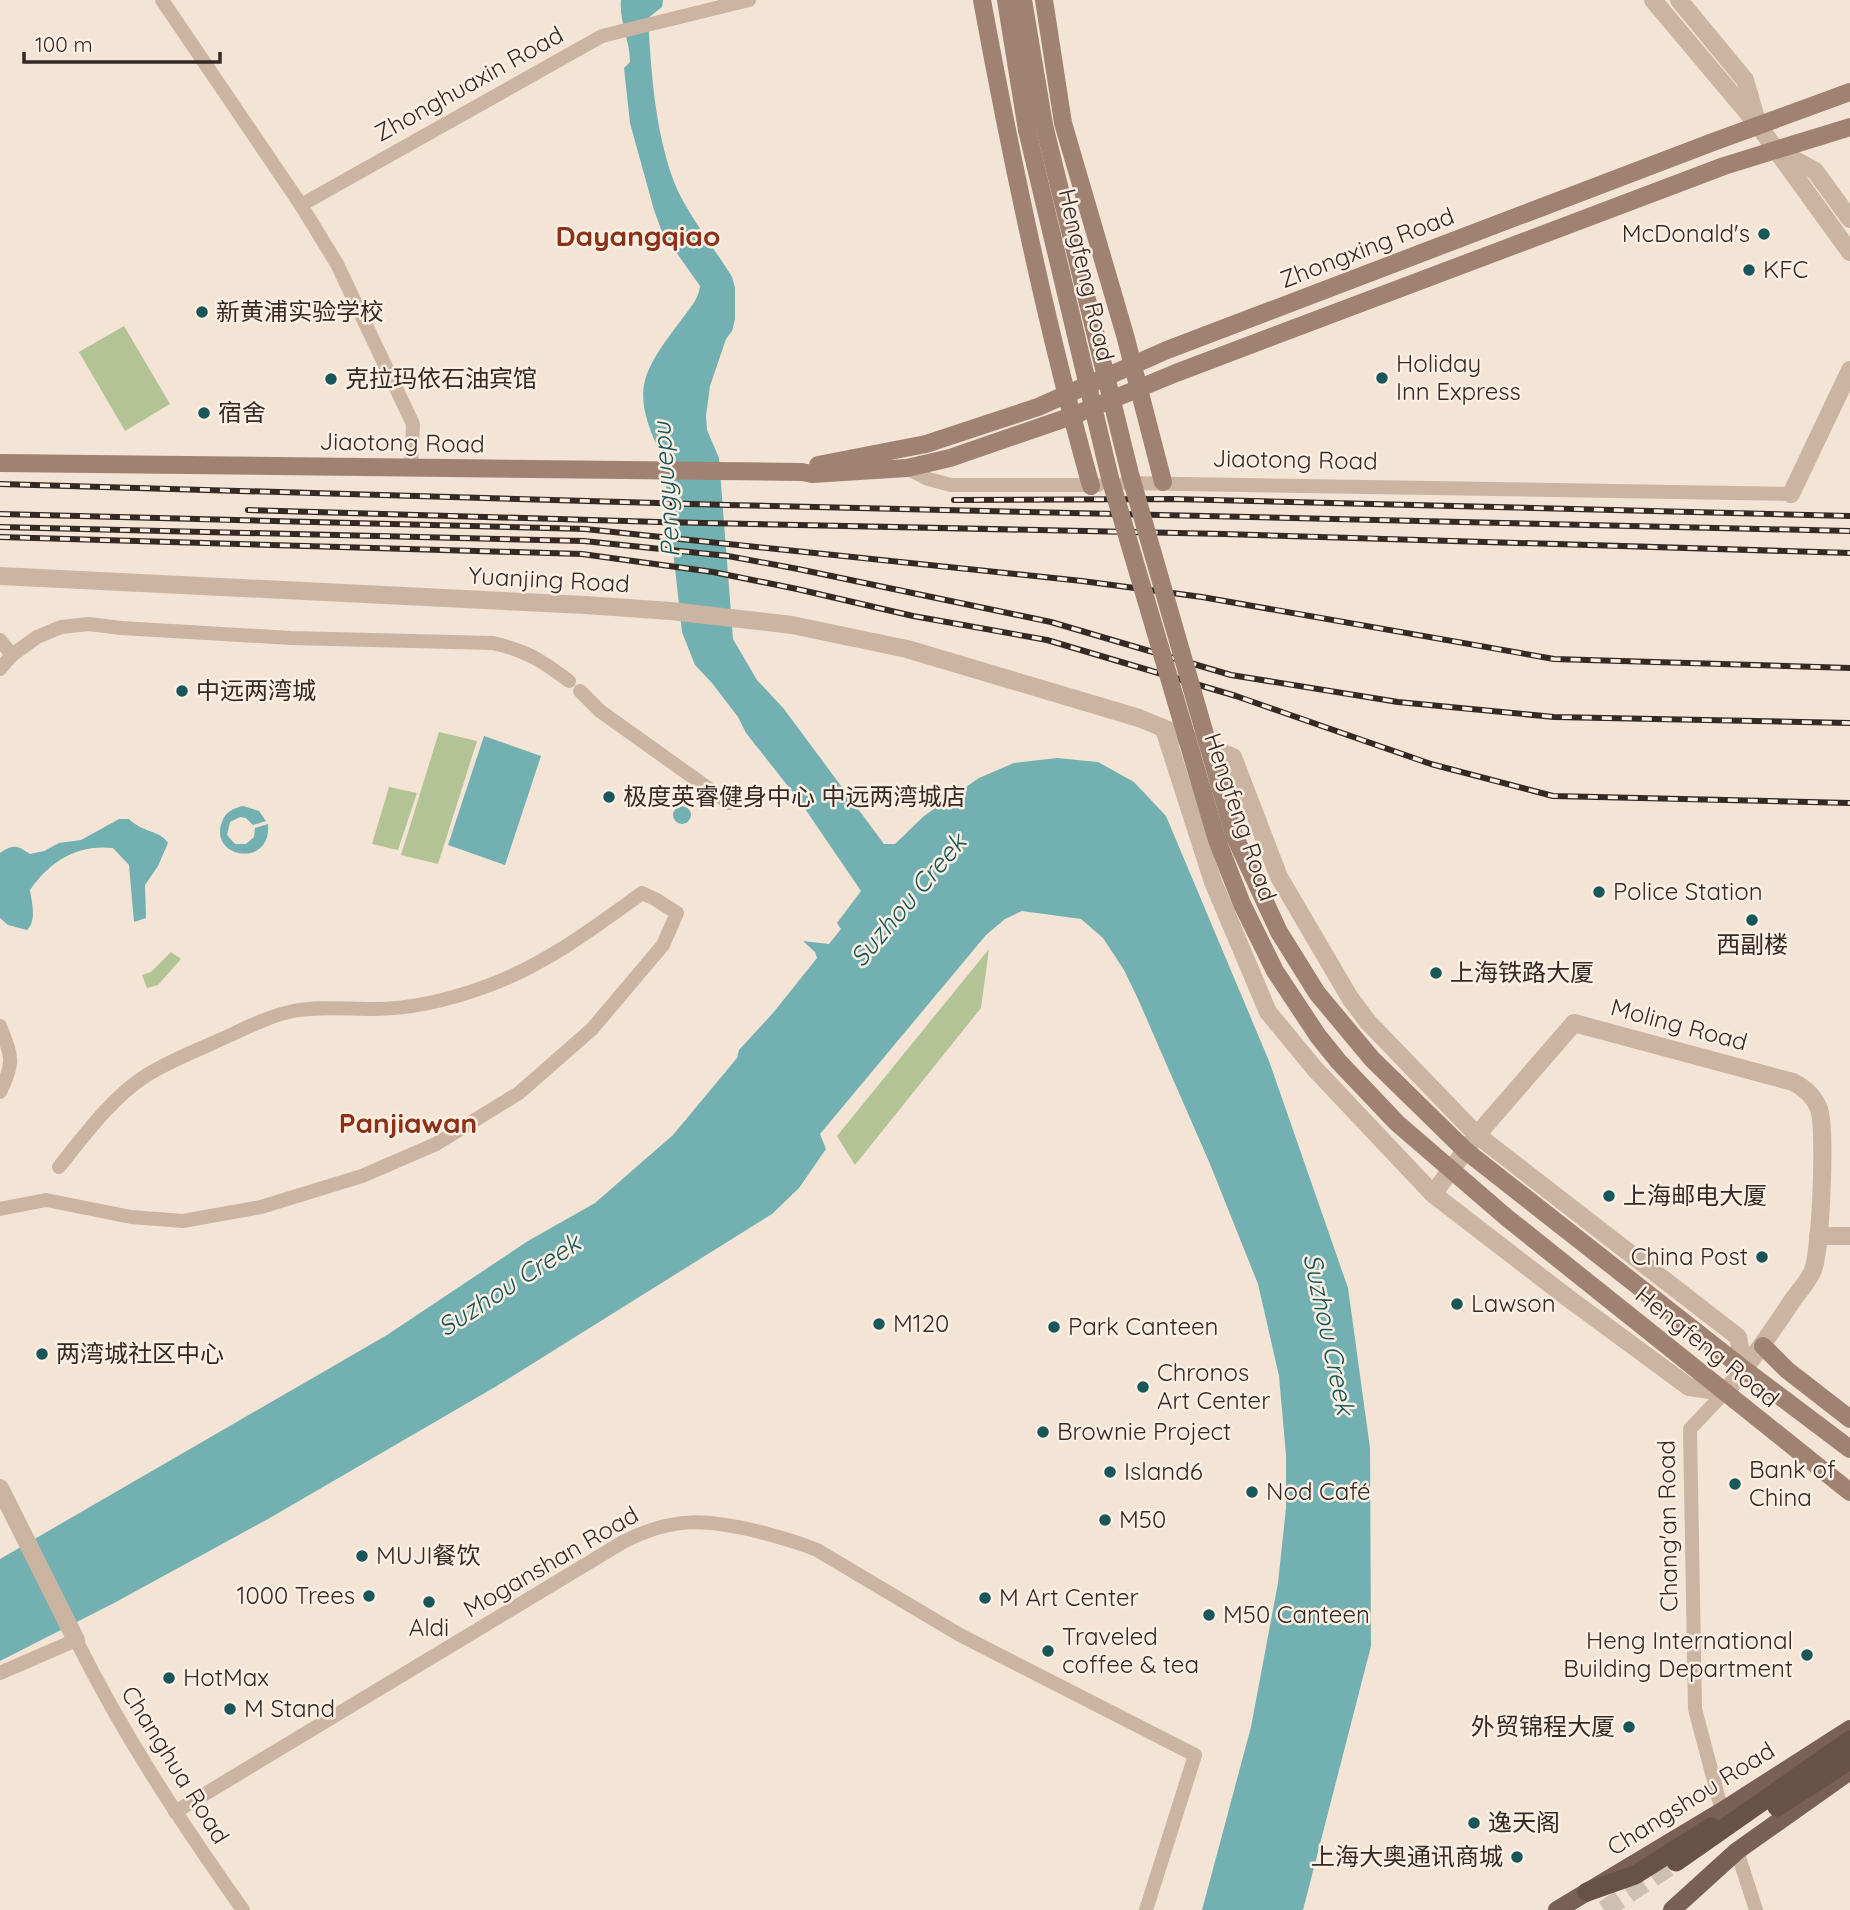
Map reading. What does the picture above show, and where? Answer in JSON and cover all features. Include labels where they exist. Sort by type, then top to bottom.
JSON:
[{"type":"highway","points":[[1850,1740],[1679,1866],[1850,1760]]},
{"type":"highway","points":[[1587,1892],[1635,1875],[1710,1828],[1768,1798]]},
{"type":"main road","name":"Hengfeng Road","points":[[982,0],[1006,132],[1072,416],[1091,486]]},
{"type":"main road","name":"Hengfeng Road","points":[[1006,0],[1113,490],[1217,840],[1242,904],[1275,971],[1325,1045],[1397,1123],[1506,1217],[1850,1492]]},
{"type":"main road","name":"Hengfeng Road","points":[[1023,0],[1035,127],[1130,474],[1234,835],[1279,932],[1338,1021],[1443,1130],[1745,1370],[1850,1448]]},
{"type":"main road","name":"Hengfeng Road","points":[[1044,0],[1063,122],[1133,366],[1163,482]]},
{"type":"main road","name":"Zhongxing Road","points":[[901,449],[946,438],[1067,394],[1180,345],[1850,92]]},
{"type":"main road","name":"Zhongxing Road","points":[[907,468],[950,458],[1072,416],[1138,388],[1724,166],[1850,127]]},
{"type":"main road","name":"Jiaotong Road","points":[[802,472],[812,466],[901,449]]},
{"type":"main road","name":"Jiaotong Road","points":[[0,463],[812,474],[907,468]]},
{"type":"main road","points":[[1763,1346],[1787,1370],[1847,1417],[1831,1435]]},
{"type":"main road","name":"Changshou Road","points":[[1557,1910],[1722,1811],[1850,1729]]},
{"type":"main road","points":[[1672,1910],[1737,1851],[1850,1771]]},
{"type":"street","points":[[162,0],[337,264],[413,424],[411,468]]},
{"type":"street","name":"Zhonghuaxin Road","points":[[300,205],[602,36],[617,30],[749,0]]},
{"type":"street","points":[[1653,0],[1758,125],[1850,252]]},
{"type":"street","points":[[1679,0],[1745,80],[1758,125]]},
{"type":"street","points":[[1776,150],[1815,171],[1850,219]]},
{"type":"street","points":[[1791,494],[1850,370]]},
{"type":"street","name":"Jiaotong Road","points":[[907,468],[928,479],[951,485],[1091,486],[1163,482],[1791,494]]},
{"type":"street","name":"Yuanjing Road","points":[[0,576],[671,611],[806,627],[907,649],[1062,694],[1139,718],[1233,757],[1279,877],[1350,998],[1410,1068],[1477,1135],[1738,1338],[1745,1370]]},
{"type":"street","points":[[0,668],[12,655],[37,637],[61,627],[89,624],[290,638],[493,643],[523,650],[544,662],[600,711],[729,803]]},
{"type":"street","points":[[0,640],[12,655]]},
{"type":"street","points":[[1164,729],[1213,883],[1268,1012],[1315,1069],[1433,1194],[1567,1298],[1689,1387],[1725,1392]]},
{"type":"street","points":[[0,1209],[46,1200],[131,1217],[183,1221],[271,1204],[362,1176],[436,1144],[519,1093],[592,1029],[663,944],[677,913],[642,893],[560,952],[527,970],[486,987],[410,1006],[292,1011],[264,1020],[145,1076],[118,1099],[59,1167]]},
{"type":"street","name":"Moling Road","points":[[1433,1194],[1477,1135],[1574,1023],[1784,1079],[1808,1091],[1819,1108],[1823,1137],[1818,1236]]},
{"type":"street","points":[[0,1026],[12,1055],[0,1092]]},
{"type":"street","points":[[1818,1236],[1850,1236]]},
{"type":"street","name":"Chang'an Road","points":[[1722,1811],[1695,1709],[1690,1429],[1745,1370],[1763,1346],[1812,1270],[1818,1236]]},
{"type":"street","points":[[0,1488],[73,1635],[0,1673]]},
{"type":"street","name":"Moganshan Road","points":[[175,1812],[623,1542],[660,1527],[698,1521],[741,1528],[794,1541],[817,1550],[960,1635],[1195,1755],[1146,1910]]},
{"type":"street","name":"Changhua Road","points":[[73,1635],[121,1726],[175,1812],[243,1910]]},
{"type":"street","points":[[1737,1851],[1756,1910]]},
{"type":"green space","points":[[124,326],[170,404],[125,431],[79,352]]},
{"type":"green space","points":[[439,732],[477,741],[438,864],[401,855]]},
{"type":"green space","points":[[389,787],[417,793],[398,850],[372,844]]},
{"type":"green space","points":[[989,949],[981,1008],[855,1165],[837,1136]]},
{"type":"green space","points":[[171,952],[181,959],[158,985],[147,988],[142,975],[151,972]]},
{"type":"water","name":"Suzhou Creek","points":[[621,0],[663,0],[662,7],[648,18],[652,79],[667,160],[678,190],[732,277],[735,288],[735,319],[710,386],[706,416],[707,430],[719,458],[733,639],[757,680],[784,709],[884,844],[895,844],[924,816],[979,778],[1014,763],[1057,758],[1098,762],[1134,782],[1166,816],[1269,1061],[1348,1288],[1370,1448],[1371,1646],[1303,1910],[1202,1910],[1251,1727],[1278,1583],[1286,1508],[1286,1455],[1279,1376],[1258,1284],[1210,1164],[1124,970],[1103,938],[1081,919],[1022,911],[1005,919],[986,935],[820,1134],[826,1149],[799,1188],[772,1214],[495,1387],[268,1519],[114,1603],[0,1661],[0,1559],[387,1335],[528,1241],[595,1203],[673,1135],[737,1058],[739,1050],[817,958],[815,952],[803,941],[829,944],[841,929],[837,923],[861,891],[799,800],[746,733],[738,717],[712,683],[695,665],[682,632],[663,459],[646,417],[643,401],[648,371],[693,304],[700,286],[662,232],[654,210],[630,123],[624,68],[630,62],[630,54]]},
{"type":"water","points":[[484,736],[541,756],[505,865],[448,845]]},
{"type":"water","points":[[243,806],[259,811],[266,821],[253,825],[246,818],[240,817],[230,822],[227,835],[235,844],[246,844],[254,837],[255,828],[268,824],[267,838],[261,848],[252,853],[231,850],[224,844],[220,834],[225,816],[233,809]]},
{"type":"water","points":[[682,806],[688,809],[691,815],[688,821],[682,824],[676,821],[673,815],[676,809]]},
{"type":"water","points":[[119,819],[129,819],[168,843],[158,866],[145,885],[146,918],[134,922],[129,865],[113,848],[100,848],[76,852],[46,871],[30,890],[33,917],[27,930],[8,925],[0,918],[0,853],[15,847],[30,854],[44,851],[59,843],[81,840]]},
{"type":"tunnel","points":[[1604,1910],[1676,1862]]},
{"type":"railway","points":[[0,484],[728,505],[1850,531]]},
{"type":"railway","points":[[954,500],[1173,499],[1850,516]]},
{"type":"railway","points":[[248,510],[1224,534],[1850,553]]},
{"type":"railway","points":[[0,514],[585,529],[1082,581],[1202,597],[1554,659],[1850,668]]},
{"type":"railway","points":[[0,527],[584,541],[728,556],[1051,622],[1231,675],[1398,702],[1554,717],[1850,723]]},
{"type":"railway","points":[[0,537],[582,554],[713,572],[913,616],[1047,640],[1236,696],[1431,764],[1553,796],[1850,803]]},
{"type":"place","name":"McDonald's","points":[[1764,234]]},
{"type":"place","name":"KFC","points":[[1749,270]]},
{"type":"place","name":"新黄浦实验学校","points":[[202,312]]},
{"type":"place","name":"Holiday Inn Express","points":[[1382,378]]},
{"type":"place","name":"克拉玛依石油宾馆","points":[[331,379]]},
{"type":"place","name":"宿舍","points":[[204,413]]},
{"type":"place","name":"中远两湾城","points":[[182,691]]},
{"type":"place","name":"极度英睿健身中心 中远两湾城店","points":[[609,797]]},
{"type":"place","name":"Police Station","points":[[1599,892]]},
{"type":"place","name":"西副楼","points":[[1752,920]]},
{"type":"place","name":"上海铁路大厦","points":[[1436,973]]},
{"type":"place","name":"上海邮电大厦","points":[[1609,1196]]},
{"type":"place","name":"China Post","points":[[1762,1257]]},
{"type":"place","name":"Lawson","points":[[1457,1304]]},
{"type":"place","name":"M120","points":[[879,1324]]},
{"type":"place","name":"Park Canteen","points":[[1054,1327]]},
{"type":"place","name":"两湾城社区中心","points":[[42,1354]]},
{"type":"place","name":"Chronos Art Center","points":[[1143,1387]]},
{"type":"place","name":"Brownie Project","points":[[1043,1432]]},
{"type":"place","name":"Island6","points":[[1110,1472]]},
{"type":"place","name":"Bank of China","points":[[1735,1484]]},
{"type":"place","name":"Nod Café","points":[[1252,1492]]},
{"type":"place","name":"M50","points":[[1105,1520]]},
{"type":"place","name":"MUJI餐饮","points":[[362,1556]]},
{"type":"place","name":"1000 Trees","points":[[369,1596]]},
{"type":"place","name":"M Art Center","points":[[985,1598]]},
{"type":"place","name":"Aldi","points":[[429,1602]]},
{"type":"place","name":"M50 Canteen","points":[[1209,1615]]},
{"type":"place","name":"Traveled coffee & tea","points":[[1048,1651]]},
{"type":"place","name":"Heng International Building Department","points":[[1807,1655]]},
{"type":"place","name":"HotMax","points":[[169,1678]]},
{"type":"place","name":"M Stand","points":[[230,1709]]},
{"type":"place","name":"外贸锦程大厦","points":[[1629,1727]]},
{"type":"place","name":"逸天阁","points":[[1474,1823]]},
{"type":"place","name":"上海大奥通讯商城","points":[[1517,1857]]},
{"type":"district","name":"Dayangqiao","points":[[638,236]]},
{"type":"district","name":"Panjiawan","points":[[408,1123]]},
{"type":"water label","name":"Pengyuepu","points":[[666,490]]}]
